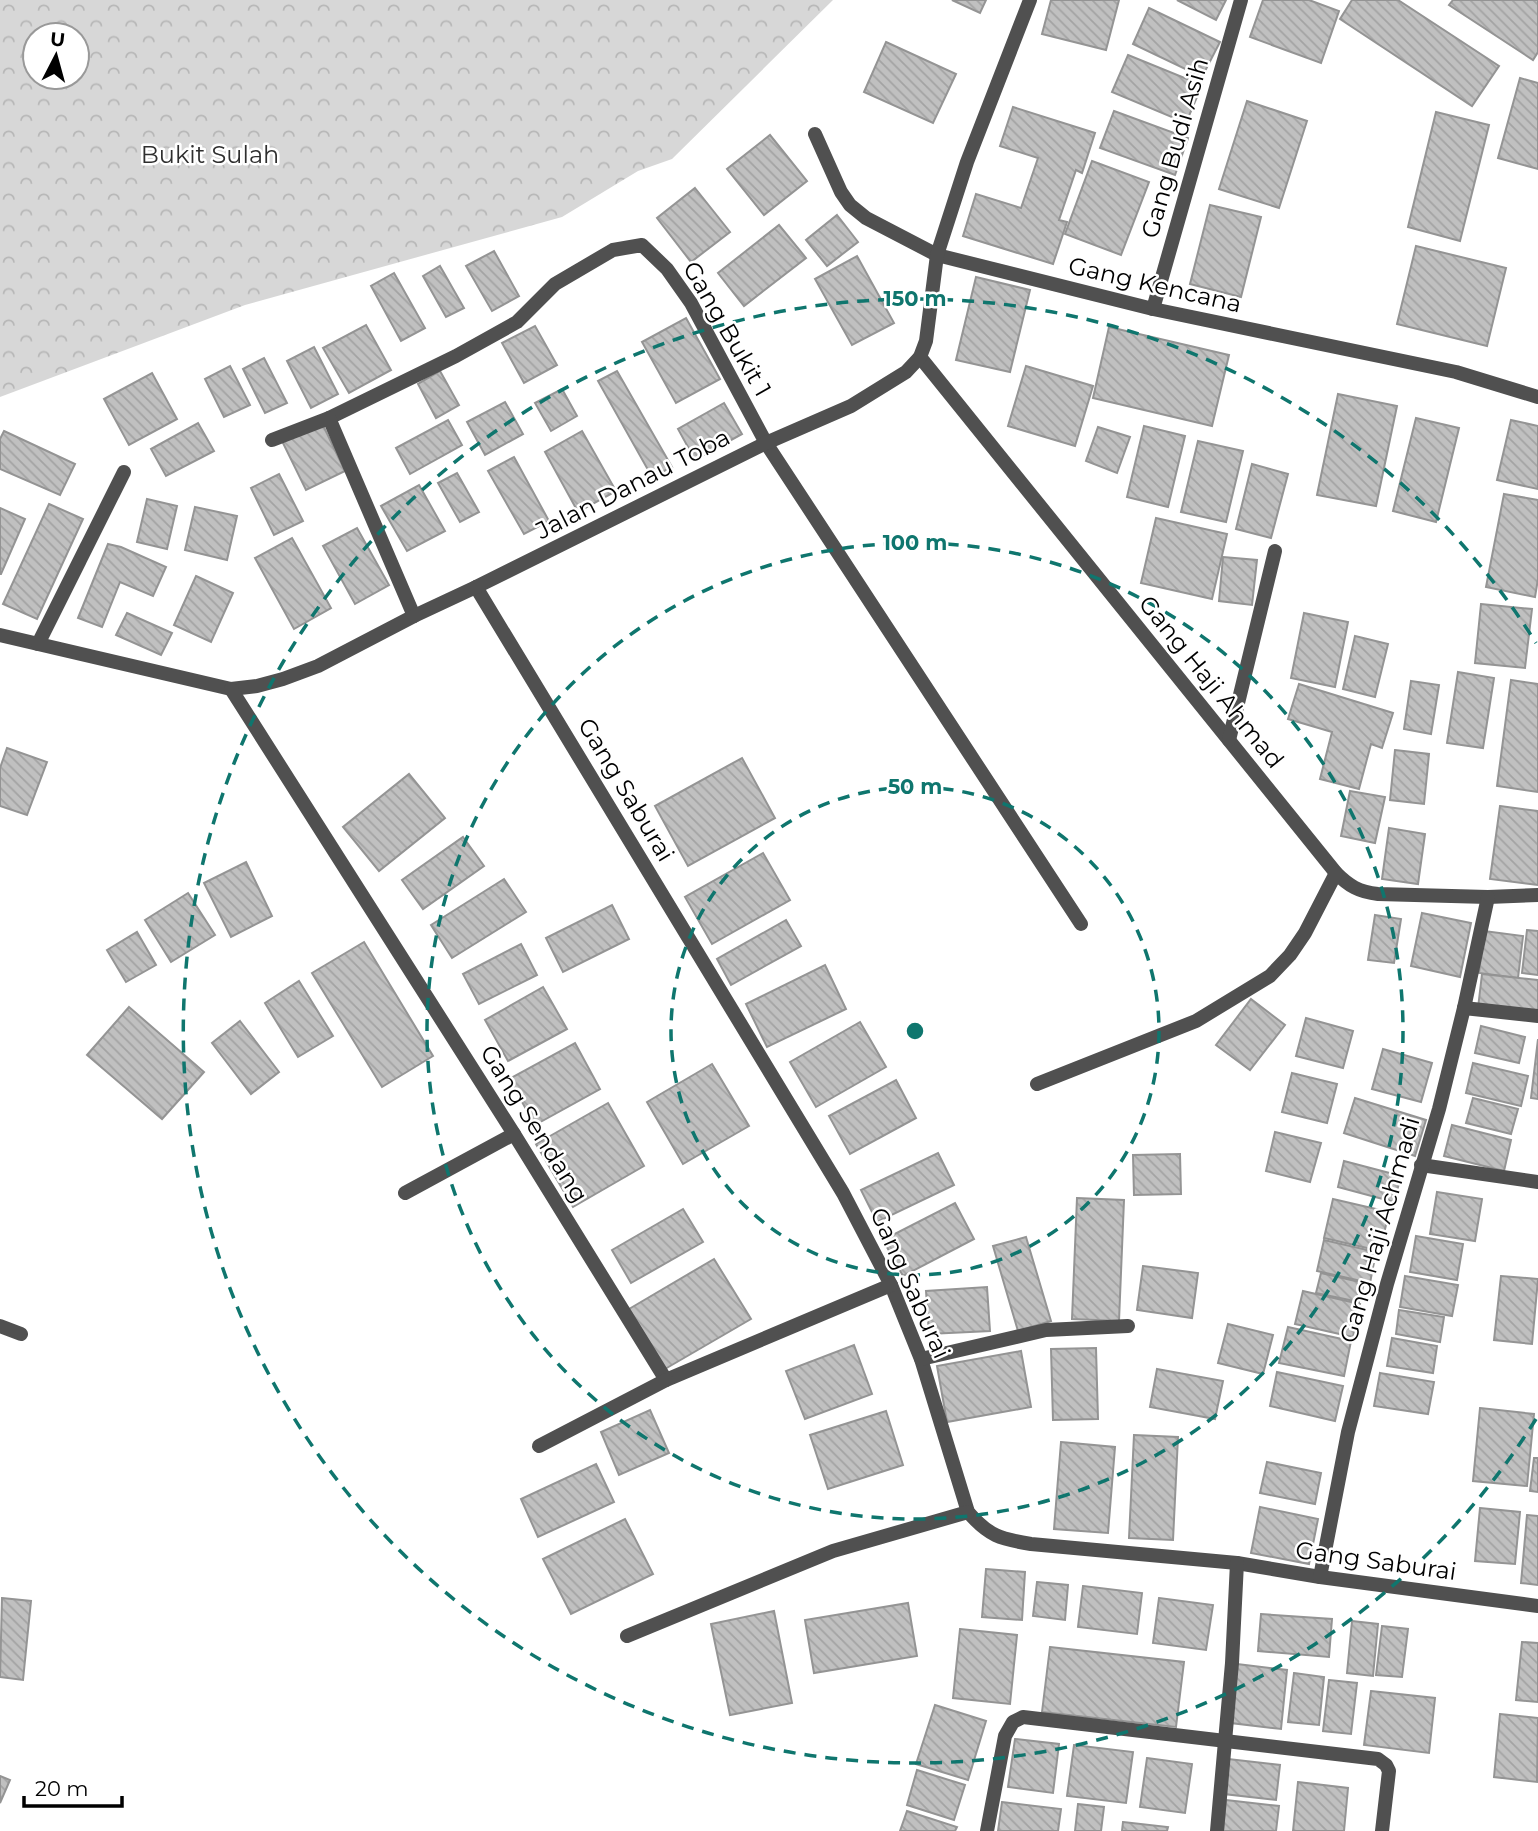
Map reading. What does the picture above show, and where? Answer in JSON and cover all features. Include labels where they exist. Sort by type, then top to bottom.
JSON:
[{"type":"street","points":[[920,357],[926,341],[937,256],[967,162],[1030,0]]},
{"type":"street","name":"Gang Budi Asih","points":[[1153,309],[1241,0]]},
{"type":"street","name":"Gang Kencana","points":[[815,134],[841,192],[850,205],[866,218],[937,256],[1153,309],[1445,370],[1538,397]]},
{"type":"street","name":"Gang Bukit 1","points":[[329,418],[456,356],[517,322],[555,284],[613,250],[642,245],[667,269],[691,303],[766,443],[1081,925]]},
{"type":"street","name":"Jalan Danau Toba","points":[[0,635],[230,689],[283,679],[318,666],[766,443],[851,405],[906,372],[920,357]]},
{"type":"street","name":"Gang Haji Ahmad","points":[[920,357],[1228,740],[1350,887],[1364,892],[1488,897],[1538,895]]},
{"type":"street","points":[[272,440],[329,418],[414,616]]},
{"type":"street","points":[[38,645],[124,472]]},
{"type":"street","points":[[1228,740],[1275,551]]},
{"type":"street","name":"Gang Saburai","points":[[476,587],[813,1142],[891,1286],[922,1359],[968,1512],[983,1528],[1004,1539],[1031,1544],[1237,1563],[1320,1577],[1538,1606]]},
{"type":"street","name":"Gang Sendang","points":[[230,689],[514,1134],[666,1380]]},
{"type":"street","points":[[1037,1084],[1196,1021],[1270,976],[1290,955],[1336,873]]},
{"type":"street","name":"Gang Haji Achmadi","points":[[1320,1577],[1348,1432],[1439,1109],[1488,897]]},
{"type":"street","points":[[1464,1008],[1538,1016]]},
{"type":"street","points":[[405,1193],[514,1134]]},
{"type":"street","points":[[1422,1165],[1538,1182]]},
{"type":"street","points":[[539,1447],[666,1380],[891,1286]]},
{"type":"street","points":[[0,1325],[21,1334]]},
{"type":"street","points":[[922,1359],[1046,1330],[1128,1326]]},
{"type":"street","points":[[628,1636],[833,1551],[968,1512]]},
{"type":"street","points":[[1217,1831],[1232,1663],[1237,1563]]},
{"type":"street","points":[[987,1831],[1008,1727],[1018,1718],[1036,1717],[1378,1759],[1389,1771],[1382,1831]]},
{"type":"green space","name":"Bukit Sulah","points":[[0,0],[833,0],[672,159],[638,171],[562,217],[245,305],[0,397]]},
{"type":"building","points":[[952,0],[986,0],[980,13]]},
{"type":"building","points":[[1051,0],[1119,0],[1106,50],[1042,34]]},
{"type":"building","points":[[1177,0],[1226,0],[1216,20]]},
{"type":"building","points":[[1263,0],[1309,0],[1339,11],[1321,63],[1250,37]]},
{"type":"building","points":[[1352,0],[1398,0],[1499,66],[1472,106],[1340,19]]},
{"type":"building","points":[[1453,0],[1538,0],[1538,52],[1533,60],[1449,5]]},
{"type":"building","points":[[1149,8],[1220,42],[1202,77],[1133,44]]},
{"type":"building","points":[[886,42],[956,74],[933,123],[864,92]]},
{"type":"building","points":[[1128,55],[1202,85],[1186,123],[1112,92]]},
{"type":"building","points":[[1520,78],[1538,83],[1538,169],[1498,158]]},
{"type":"building","points":[[1247,101],[1307,121],[1279,208],[1219,189]]},
{"type":"building","points":[[1013,107],[1095,133],[1082,173],[1076,170],[1059,220],[1067,222],[1053,264],[963,236],[976,194],[1021,208],[1038,158],[1000,146]]},
{"type":"building","points":[[1114,111],[1188,138],[1175,175],[1100,148]]},
{"type":"building","points":[[1436,112],[1489,125],[1460,241],[1408,227]]},
{"type":"building","points":[[770,135],[807,181],[764,215],[727,169]]},
{"type":"building","points":[[1092,161],[1149,182],[1121,255],[1065,234]]},
{"type":"building","points":[[695,188],[730,232],[691,262],[657,218]]},
{"type":"building","points":[[1210,205],[1261,217],[1241,297],[1190,284]]},
{"type":"building","points":[[837,215],[858,242],[827,266],[806,240]]},
{"type":"building","points":[[779,225],[806,258],[744,306],[718,273]]},
{"type":"building","points":[[1416,246],[1506,268],[1487,346],[1397,324]]},
{"type":"building","points":[[494,251],[519,296],[492,311],[466,266]]},
{"type":"building","points":[[857,256],[894,323],[852,345],[815,279]]},
{"type":"building","points":[[440,266],[464,308],[446,317],[423,276]]},
{"type":"building","points":[[394,273],[425,328],[401,341],[371,286]]},
{"type":"building","points":[[976,277],[1030,290],[1010,372],[956,360]]},
{"type":"building","points":[[686,318],[720,379],[676,403],[642,342]]},
{"type":"building","points":[[366,325],[391,370],[349,393],[323,348]]},
{"type":"building","points":[[535,326],[557,365],[524,383],[502,343]]},
{"type":"building","points":[[1109,327],[1229,355],[1212,426],[1093,398]]},
{"type":"building","points":[[314,347],[338,394],[311,408],[287,361]]},
{"type":"building","points":[[264,358],[287,403],[265,413],[243,369]]},
{"type":"building","points":[[230,366],[250,405],[224,417],[205,379]]},
{"type":"building","points":[[1026,366],[1093,386],[1075,446],[1008,426]]},
{"type":"building","points":[[440,371],[459,405],[436,418],[418,384]]},
{"type":"building","points":[[617,371],[672,467],[652,477],[598,381]]},
{"type":"building","points":[[152,373],[177,419],[129,445],[104,399]]},
{"type":"building","points":[[562,389],[577,416],[551,431],[535,403]]},
{"type":"building","points":[[1338,394],[1397,406],[1376,506],[1317,495]]},
{"type":"building","points":[[505,402],[523,434],[485,455],[467,422]]},
{"type":"building","points":[[724,403],[742,434],[695,460],[678,429]]},
{"type":"building","points":[[1416,418],[1459,428],[1436,522],[1393,511]]},
{"type":"building","points":[[448,420],[462,445],[410,474],[396,448]]},
{"type":"building","points":[[1511,420],[1538,426],[1538,489],[1497,480]]},
{"type":"building","points":[[321,421],[345,471],[306,490],[282,441]]},
{"type":"building","points":[[198,423],[214,451],[166,476],[151,449]]},
{"type":"building","points":[[1144,426],[1185,436],[1168,507],[1127,497]]},
{"type":"building","points":[[1098,427],[1130,437],[1117,473],[1086,461]]},
{"type":"building","points":[[4,431],[75,464],[60,495],[0,469],[0,439]]},
{"type":"building","points":[[582,431],[616,491],[578,512],[545,452]]},
{"type":"building","points":[[1198,441],[1243,451],[1226,522],[1181,512]]},
{"type":"building","points":[[514,457],[549,521],[524,534],[488,471]]},
{"type":"building","points":[[1252,464],[1288,474],[1271,538],[1236,529]]},
{"type":"building","points":[[457,473],[479,512],[460,522],[438,483]]},
{"type":"building","points":[[279,474],[303,521],[274,535],[251,488]]},
{"type":"building","points":[[419,485],[445,531],[407,551],[381,506]]},
{"type":"building","points":[[1504,494],[1538,500],[1538,579],[1535,597],[1486,587]]},
{"type":"building","points":[[147,499],[177,506],[167,549],[137,542]]},
{"type":"building","points":[[49,504],[83,519],[37,619],[3,604]]},
{"type":"building","points":[[195,507],[237,516],[227,560],[185,550]]},
{"type":"building","points":[[0,508],[25,519],[1,574],[0,574]]},
{"type":"building","points":[[1156,518],[1227,534],[1212,599],[1141,583]]},
{"type":"building","points":[[357,528],[389,585],[355,604],[323,546]]},
{"type":"building","points":[[292,538],[331,608],[294,629],[255,558]]},
{"type":"building","points":[[108,544],[166,567],[153,596],[120,582],[102,627],[78,618]]},
{"type":"building","points":[[1223,557],[1257,560],[1252,605],[1219,601]]},
{"type":"building","points":[[196,576],[233,593],[211,642],[174,625]]},
{"type":"building","points":[[1481,604],[1532,609],[1525,668],[1475,663]]},
{"type":"building","points":[[127,613],[172,633],[161,655],[116,635]]},
{"type":"building","points":[[1304,613],[1348,622],[1335,687],[1291,678]]},
{"type":"building","points":[[1355,636],[1388,644],[1375,697],[1343,689]]},
{"type":"building","points":[[1458,672],[1494,678],[1483,748],[1447,743]]},
{"type":"building","points":[[1511,680],[1538,684],[1538,792],[1497,786]]},
{"type":"building","points":[[1411,681],[1439,685],[1431,734],[1404,729]]},
{"type":"building","points":[[1299,684],[1393,713],[1382,748],[1371,744],[1359,789],[1320,779],[1332,732],[1288,719]]},
{"type":"building","points":[[7,748],[47,762],[27,815],[0,806],[0,768]]},
{"type":"building","points":[[1395,750],[1429,754],[1424,804],[1390,800]]},
{"type":"building","points":[[742,758],[775,818],[688,866],[655,806]]},
{"type":"building","points":[[409,774],[445,818],[379,871],[343,827]]},
{"type":"building","points":[[1350,791],[1385,797],[1375,843],[1341,836]]},
{"type":"building","points":[[1500,806],[1538,811],[1538,885],[1490,879]]},
{"type":"building","points":[[1389,828],[1425,834],[1418,884],[1382,879]]},
{"type":"building","points":[[463,837],[484,866],[423,909],[402,880]]},
{"type":"building","points":[[763,853],[790,900],[712,944],[685,897]]},
{"type":"building","points":[[246,862],[272,916],[231,937],[204,883]]},
{"type":"building","points":[[504,879],[526,912],[452,958],[431,925]]},
{"type":"building","points":[[188,893],[215,935],[171,962],[145,920]]},
{"type":"building","points":[[612,905],[629,939],[563,972],[546,938]]},
{"type":"building","points":[[1422,913],[1471,923],[1460,977],[1411,966]]},
{"type":"building","points":[[1375,915],[1401,919],[1394,963],[1368,960]]},
{"type":"building","points":[[786,920],[801,946],[731,985],[717,959]]},
{"type":"building","points":[[1527,930],[1538,931],[1538,975],[1522,973]]},
{"type":"building","points":[[1484,931],[1523,936],[1518,978],[1479,973]]},
{"type":"building","points":[[137,932],[156,965],[126,982],[107,950]]},
{"type":"building","points":[[364,942],[433,1056],[382,1087],[312,973]]},
{"type":"building","points":[[521,944],[537,975],[479,1004],[463,974]]},
{"type":"building","points":[[825,965],[846,1009],[767,1047],[746,1004]]},
{"type":"building","points":[[1482,974],[1538,980],[1538,1014],[1478,1008]]},
{"type":"building","points":[[299,981],[333,1036],[298,1057],[265,1003]]},
{"type":"building","points":[[543,987],[567,1029],[508,1061],[485,1020]]},
{"type":"building","points":[[1251,999],[1285,1025],[1250,1070],[1216,1045]]},
{"type":"building","points":[[129,1007],[204,1072],[162,1119],[87,1055]]},
{"type":"building","points":[[1306,1018],[1353,1031],[1343,1068],[1296,1056]]},
{"type":"building","points":[[240,1021],[279,1072],[251,1094],[212,1043]]},
{"type":"building","points":[[860,1022],[886,1067],[816,1107],[790,1062]]},
{"type":"building","points":[[1481,1026],[1525,1037],[1519,1063],[1475,1053]]},
{"type":"building","points":[[1538,1039],[1538,1099],[1531,1098]]},
{"type":"building","points":[[575,1043],[600,1089],[535,1125],[509,1079]]},
{"type":"building","points":[[1383,1049],[1432,1063],[1421,1102],[1372,1089]]},
{"type":"building","points":[[1473,1063],[1528,1076],[1521,1106],[1466,1093]]},
{"type":"building","points":[[712,1064],[749,1126],[683,1164],[647,1102]]},
{"type":"building","points":[[1292,1073],[1337,1084],[1327,1123],[1282,1112]]},
{"type":"building","points":[[896,1080],[916,1118],[850,1154],[829,1116]]},
{"type":"building","points":[[1355,1098],[1426,1120],[1415,1156],[1344,1133]]},
{"type":"building","points":[[1473,1098],[1518,1109],[1511,1134],[1466,1123]]},
{"type":"building","points":[[608,1103],[644,1166],[573,1207],[536,1144]]},
{"type":"building","points":[[1452,1125],[1511,1140],[1504,1171],[1444,1156]]},
{"type":"building","points":[[1275,1132],[1321,1143],[1310,1182],[1266,1171]]},
{"type":"building","points":[[938,1153],[954,1185],[877,1222],[861,1190]]},
{"type":"building","points":[[1180,1154],[1181,1194],[1134,1195],[1133,1155]]},
{"type":"building","points":[[1344,1161],[1401,1176],[1394,1202],[1338,1187]]},
{"type":"building","points":[[1437,1192],[1482,1199],[1475,1241],[1430,1234]]},
{"type":"building","points":[[1077,1198],[1124,1200],[1119,1321],[1072,1319]]},
{"type":"building","points":[[1333,1199],[1389,1212],[1380,1251],[1324,1238]]},
{"type":"building","points":[[955,1203],[974,1239],[903,1276],[883,1240]]},
{"type":"building","points":[[683,1209],[703,1242],[631,1283],[612,1250]]},
{"type":"building","points":[[1416,1236],[1463,1244],[1457,1280],[1410,1272]]},
{"type":"building","points":[[1026,1237],[1051,1321],[1018,1331],[993,1246]]},
{"type":"building","points":[[1324,1240],[1376,1252],[1370,1283],[1317,1271]]},
{"type":"building","points":[[714,1259],[751,1319],[665,1369],[629,1309]]},
{"type":"building","points":[[1143,1266],[1198,1273],[1192,1318],[1137,1310]]},
{"type":"building","points":[[1321,1273],[1364,1283],[1359,1302],[1316,1293]]},
{"type":"building","points":[[1405,1276],[1458,1285],[1452,1316],[1400,1307]]},
{"type":"building","points":[[1501,1276],[1538,1279],[1532,1344],[1494,1340]]},
{"type":"building","points":[[987,1287],[990,1331],[929,1334],[926,1291]]},
{"type":"building","points":[[1303,1291],[1360,1304],[1353,1337],[1295,1324]]},
{"type":"building","points":[[1399,1310],[1444,1317],[1440,1342],[1396,1334]]},
{"type":"building","points":[[1228,1324],[1273,1335],[1263,1374],[1218,1363]]},
{"type":"building","points":[[1288,1327],[1351,1341],[1344,1376],[1279,1363]]},
{"type":"building","points":[[1392,1338],[1437,1346],[1433,1373],[1387,1366]]},
{"type":"building","points":[[854,1345],[872,1394],[805,1419],[786,1371]]},
{"type":"building","points":[[1096,1348],[1098,1419],[1053,1420],[1051,1349]]},
{"type":"building","points":[[1021,1351],[1031,1407],[947,1422],[937,1366]]},
{"type":"building","points":[[1157,1369],[1223,1381],[1215,1419],[1150,1407]]},
{"type":"building","points":[[1277,1372],[1343,1386],[1335,1421],[1270,1406]]},
{"type":"building","points":[[1380,1373],[1434,1382],[1428,1414],[1374,1406]]},
{"type":"building","points":[[1480,1408],[1534,1414],[1527,1486],[1473,1481]]},
{"type":"building","points":[[650,1410],[669,1453],[619,1475],[601,1432]]},
{"type":"building","points":[[886,1411],[903,1465],[828,1489],[810,1435]]},
{"type":"building","points":[[1134,1435],[1178,1437],[1173,1540],[1129,1538]]},
{"type":"building","points":[[1061,1442],[1115,1447],[1108,1533],[1054,1529]]},
{"type":"building","points":[[1534,1458],[1538,1458],[1538,1492],[1530,1491]]},
{"type":"building","points":[[1267,1462],[1321,1473],[1315,1504],[1260,1493]]},
{"type":"building","points":[[596,1464],[614,1502],[538,1537],[521,1499]]},
{"type":"building","points":[[1260,1507],[1318,1519],[1309,1564],[1251,1553]]},
{"type":"building","points":[[1480,1508],[1520,1512],[1515,1564],[1475,1561]]},
{"type":"building","points":[[1527,1515],[1538,1516],[1538,1585],[1521,1583]]},
{"type":"building","points":[[625,1519],[653,1574],[571,1614],[543,1559]]},
{"type":"building","points":[[986,1569],[1025,1572],[1022,1620],[982,1617]]},
{"type":"building","points":[[1037,1582],[1068,1585],[1065,1620],[1033,1616]]},
{"type":"building","points":[[1083,1586],[1142,1593],[1137,1634],[1078,1627]]},
{"type":"building","points":[[2,1598],[31,1601],[23,1680],[0,1677]]},
{"type":"building","points":[[1159,1598],[1213,1605],[1206,1650],[1153,1643]]},
{"type":"building","points":[[908,1603],[917,1656],[814,1673],[805,1620]]},
{"type":"building","points":[[774,1611],[792,1703],[730,1715],[711,1624]]},
{"type":"building","points":[[1261,1614],[1332,1619],[1329,1657],[1258,1651]]},
{"type":"building","points":[[1352,1621],[1378,1624],[1373,1676],[1347,1673]]},
{"type":"building","points":[[1382,1626],[1408,1629],[1402,1677],[1376,1675]]},
{"type":"building","points":[[960,1629],[1017,1635],[1010,1704],[953,1698]]},
{"type":"building","points":[[1522,1642],[1538,1643],[1538,1702],[1516,1700]]},
{"type":"building","points":[[1050,1647],[1184,1662],[1176,1727],[1042,1712]]},
{"type":"building","points":[[1237,1664],[1287,1670],[1281,1729],[1231,1723]]},
{"type":"building","points":[[1294,1673],[1324,1677],[1319,1725],[1288,1722]]},
{"type":"building","points":[[1329,1680],[1357,1683],[1351,1734],[1323,1731]]},
{"type":"building","points":[[1371,1691],[1435,1698],[1429,1753],[1364,1745]]},
{"type":"building","points":[[935,1705],[986,1721],[968,1780],[916,1764]]},
{"type":"building","points":[[1500,1714],[1538,1718],[1537,1782],[1494,1777]]},
{"type":"building","points":[[1015,1739],[1059,1744],[1053,1793],[1008,1787]]},
{"type":"building","points":[[1074,1745],[1133,1752],[1126,1803],[1067,1796]]},
{"type":"building","points":[[1147,1758],[1192,1764],[1185,1813],[1140,1807]]},
{"type":"building","points":[[1228,1759],[1280,1765],[1276,1800],[1224,1794]]},
{"type":"building","points":[[917,1770],[965,1785],[954,1820],[907,1805]]},
{"type":"building","points":[[0,1776],[10,1780],[0,1803]]},
{"type":"building","points":[[1298,1782],[1348,1788],[1344,1831],[1293,1831]]},
{"type":"building","points":[[1226,1800],[1279,1806],[1276,1831],[1223,1831]]},
{"type":"building","points":[[1002,1802],[1061,1809],[1058,1831],[998,1831]]},
{"type":"building","points":[[1078,1804],[1104,1807],[1101,1831],[1075,1831]]},
{"type":"building","points":[[907,1811],[957,1827],[955,1831],[900,1831]]},
{"type":"building","points":[[1123,1822],[1168,1827],[1167,1831],[1122,1831]]}]
